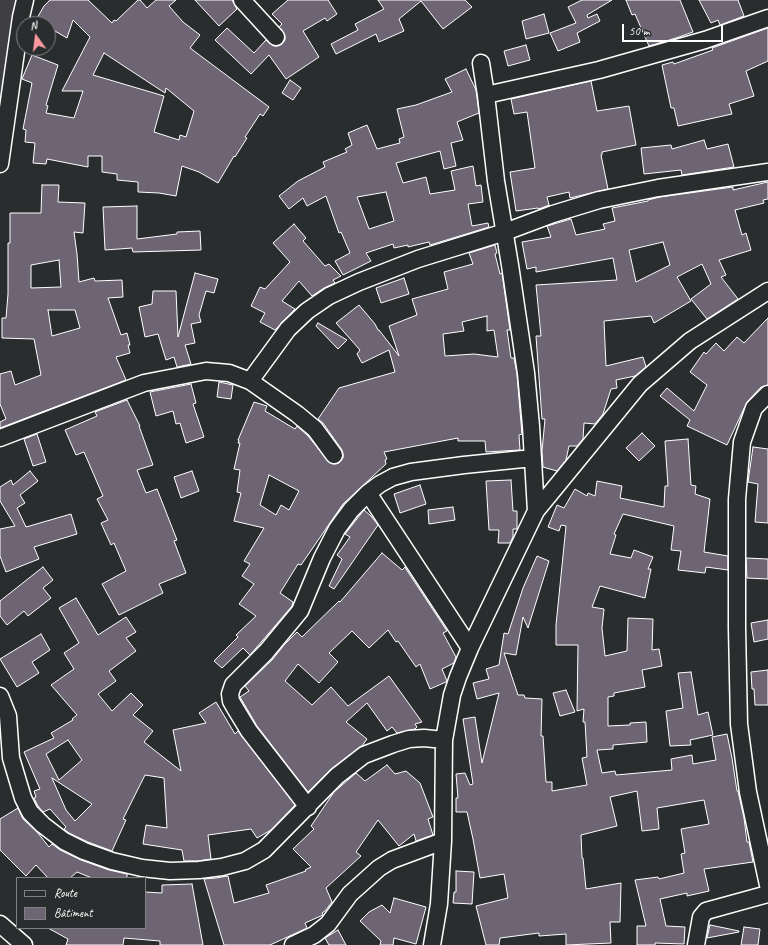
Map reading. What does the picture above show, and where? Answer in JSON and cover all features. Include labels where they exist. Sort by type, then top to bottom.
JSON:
[{"type":"street","points":[[0,164],[21,17],[25,0]]},
{"type":"street","points":[[242,0],[276,37]]},
{"type":"street","points":[[486,95],[599,70],[705,40],[768,18]]},
{"type":"street","points":[[481,63],[496,181],[526,373],[536,511]]},
{"type":"street","points":[[250,381],[288,329],[307,311],[329,296],[359,282],[418,259],[505,232],[553,214],[599,200],[658,188],[768,172]]},
{"type":"street","points":[[432,945],[439,904],[443,841],[444,740],[452,695],[470,648],[536,511],[640,384],[690,341],[768,291]]},
{"type":"street","points":[[0,438],[144,383],[206,371],[229,373],[250,381],[297,414],[315,429],[334,455]]},
{"type":"street","points":[[768,394],[754,408],[742,442],[737,499],[737,628],[739,724],[748,792],[768,885]]},
{"type":"street","points":[[308,807],[249,731],[231,700],[230,694],[233,685],[266,652],[300,611],[322,558],[337,529],[368,493],[393,477],[411,472],[533,458]]},
{"type":"street","points":[[368,493],[470,648]]},
{"type":"street","points":[[0,696],[8,716],[13,764],[23,798],[30,812],[43,825],[64,841],[84,851],[112,861],[142,868],[170,871],[199,870],[222,867],[245,861],[264,850],[338,776],[364,755],[409,739],[424,738],[444,740]]},
{"type":"street","points":[[293,945],[314,935],[328,924],[350,894],[379,868],[392,860],[443,841]]},
{"type":"street","points":[[696,945],[701,917],[706,911],[768,894]]},
{"type":"street","points":[[0,924],[24,945]]},
{"type":"shaded area","points":[[0,0],[27,0],[24,16],[16,16],[16,51],[0,126]]},
{"type":"building","points":[[50,0],[88,0],[112,23],[138,0],[140,0],[147,8],[156,0],[176,0],[169,6],[183,22],[200,35],[190,48],[269,107],[263,116],[260,114],[245,137],[247,138],[218,183],[199,172],[182,166],[176,196],[159,193],[138,192],[138,182],[117,180],[117,174],[102,172],[102,156],[88,156],[88,167],[47,159],[46,164],[33,163],[35,143],[25,142],[26,130],[23,129],[32,83],[22,79],[32,56],[58,65],[46,105],[48,106],[46,113],[74,118],[83,91],[62,91],[90,37],[73,20],[67,38],[56,32],[56,16],[38,16],[44,6]],"holes":[[[104,53],[165,93],[166,88],[194,111],[186,137],[180,135],[179,140],[154,132],[164,96],[93,75]]]},
{"type":"building","points":[[195,0],[233,0],[237,9],[219,26]]},
{"type":"building","points":[[288,0],[328,0],[337,14],[327,21],[325,18],[303,31],[319,57],[286,79],[269,55],[251,74],[215,40],[227,28],[254,53],[266,40],[274,46],[282,44],[285,40],[285,35],[279,27],[282,24],[272,14]]},
{"type":"building","points":[[378,0],[465,0],[472,7],[443,29],[421,1],[399,19],[404,31],[379,42],[376,34],[336,54],[331,44],[358,30],[355,24],[384,9]]},
{"type":"building","points":[[582,0],[612,0],[587,15],[588,18],[597,14],[600,21],[577,33],[580,42],[558,51],[550,33],[576,23],[568,7]]},
{"type":"building","points":[[626,0],[680,0],[693,32],[649,46],[635,14],[632,15]]},
{"type":"building","points":[[699,0],[738,0],[744,16],[720,25],[718,20],[711,23]]},
{"type":"building","points":[[544,14],[549,33],[526,39],[522,21]]},
{"type":"building","points":[[768,28],[768,61],[746,71],[754,96],[729,104],[732,114],[678,126],[674,108],[671,108],[662,65],[673,62],[674,64],[713,50],[712,48]]},
{"type":"building","points":[[526,45],[530,60],[508,66],[504,51]]},
{"type":"building","points":[[466,69],[476,90],[479,113],[457,122],[463,140],[451,143],[456,166],[444,169],[440,151],[396,163],[403,183],[426,177],[430,194],[455,190],[451,171],[473,166],[476,186],[481,185],[483,202],[468,204],[472,226],[488,223],[489,227],[430,245],[429,242],[408,247],[408,245],[394,248],[393,244],[366,253],[371,261],[343,275],[335,261],[350,253],[341,232],[339,233],[326,196],[307,206],[303,198],[289,209],[279,196],[298,181],[325,167],[323,162],[347,152],[345,149],[352,145],[348,133],[367,125],[377,149],[400,143],[399,139],[404,137],[397,109],[416,105],[452,92],[445,79]],"holes":[[[386,192],[394,221],[369,229],[357,197]]]},
{"type":"building","points":[[290,80],[301,88],[293,100],[282,93]]},
{"type":"building","points":[[591,81],[597,111],[629,106],[636,145],[602,152],[601,155],[608,189],[570,198],[569,192],[547,197],[549,205],[539,209],[516,211],[510,172],[535,168],[527,112],[514,114],[511,99]]},
{"type":"building","points":[[704,140],[707,149],[728,144],[734,167],[682,175],[681,170],[644,174],[641,148],[671,145],[672,149]]},
{"type":"building","points":[[768,182],[768,199],[763,200],[764,203],[735,210],[742,235],[746,233],[751,250],[719,260],[726,275],[721,277],[738,299],[707,319],[691,299],[711,284],[702,264],[677,277],[691,301],[654,323],[651,316],[604,321],[606,366],[643,357],[646,367],[635,376],[616,380],[617,388],[611,389],[603,414],[595,424],[584,423],[583,439],[577,446],[569,446],[566,460],[557,471],[543,467],[542,451],[545,419],[542,419],[536,336],[541,336],[536,285],[617,280],[613,258],[536,272],[536,267],[527,269],[522,242],[551,237],[547,226],[571,219],[576,235],[605,229],[603,224],[615,221],[612,208],[648,201],[660,197],[733,187],[733,190]],"holes":[[[663,242],[670,265],[636,282],[629,250]]]},
{"type":"building","points":[[42,185],[59,185],[58,202],[85,203],[83,233],[74,232],[79,282],[94,278],[95,281],[122,280],[123,297],[108,298],[121,335],[127,333],[130,345],[128,345],[130,353],[116,357],[126,380],[0,428],[0,422],[6,419],[0,404],[0,374],[11,371],[15,385],[41,375],[34,339],[2,338],[2,318],[6,318],[8,294],[8,243],[10,243],[10,213],[41,213]],"holes":[[[59,260],[61,287],[31,288],[31,265]],[[48,310],[75,310],[80,328],[52,336]]]},
{"type":"building","points":[[137,206],[137,239],[177,234],[177,232],[200,231],[201,250],[133,252],[132,248],[105,250],[103,207]]},
{"type":"building","points":[[294,224],[306,238],[303,241],[325,266],[329,264],[341,276],[333,280],[335,283],[312,296],[299,281],[282,301],[295,309],[275,330],[260,322],[265,313],[251,306],[260,287],[265,289],[290,262],[273,243]]},
{"type":"building","points":[[495,245],[497,253],[495,254],[500,274],[502,273],[510,330],[507,330],[511,358],[514,358],[517,374],[522,434],[519,435],[520,450],[486,452],[485,441],[458,441],[458,438],[384,452],[387,459],[385,460],[386,464],[343,504],[301,565],[298,564],[280,593],[293,602],[292,606],[250,655],[243,648],[222,668],[214,661],[238,637],[236,635],[256,616],[239,604],[254,584],[242,576],[250,564],[244,561],[264,528],[234,521],[241,493],[237,492],[240,470],[234,469],[240,443],[238,443],[238,440],[254,402],[267,406],[265,411],[295,429],[297,426],[308,436],[330,463],[339,463],[343,458],[342,450],[323,423],[318,419],[339,388],[395,372],[389,350],[362,363],[357,354],[360,350],[336,323],[359,305],[399,356],[389,326],[417,315],[412,299],[448,289],[444,272],[473,264],[469,253]],"holes":[[[487,316],[487,331],[494,330],[498,357],[474,354],[445,356],[443,334],[464,331],[462,322]],[[269,475],[299,491],[289,510],[281,505],[276,515],[260,505]]]},
{"type":"building","points":[[195,273],[218,279],[214,293],[206,291],[199,315],[201,322],[191,324],[195,343],[185,345],[191,364],[177,367],[174,357],[166,360],[158,334],[145,337],[139,307],[152,304],[153,291],[176,291],[178,337]]},
{"type":"building","points":[[404,278],[409,294],[381,303],[376,288]]},
{"type":"building","points":[[768,318],[768,385],[761,387],[747,402],[727,445],[687,426],[690,420],[660,396],[667,388],[694,411],[707,385],[690,372],[704,352],[706,354],[716,343],[724,351],[737,337],[744,343]]},
{"type":"building","points":[[318,323],[347,340],[338,349],[316,326]]},
{"type":"building","points":[[219,382],[233,385],[231,399],[217,397]]},
{"type":"building","points":[[191,384],[196,403],[193,404],[204,437],[186,443],[180,423],[176,424],[173,411],[156,416],[150,392]]},
{"type":"building","points":[[127,400],[140,426],[153,465],[137,470],[146,493],[157,489],[177,540],[174,541],[186,573],[159,584],[163,593],[119,615],[102,584],[126,571],[114,543],[111,545],[101,523],[108,520],[97,499],[103,496],[84,452],[76,455],[65,430],[97,416],[95,412]]},
{"type":"building","points":[[642,433],[655,446],[639,461],[626,448]]},
{"type":"building","points":[[37,434],[46,462],[33,466],[24,439]]},
{"type":"building","points":[[688,439],[691,485],[696,486],[695,494],[710,499],[704,552],[728,556],[728,570],[706,567],[705,573],[678,570],[681,551],[671,550],[674,526],[623,514],[614,534],[616,535],[610,554],[631,558],[634,550],[653,557],[648,569],[651,569],[645,598],[600,586],[592,607],[604,609],[602,628],[605,656],[627,651],[628,618],[653,619],[652,650],[659,649],[662,666],[642,670],[645,687],[614,693],[614,696],[608,697],[608,726],[630,725],[630,723],[646,722],[647,742],[613,745],[613,749],[597,750],[602,773],[615,771],[616,775],[672,770],[671,759],[692,755],[693,764],[716,760],[712,737],[727,734],[737,791],[744,818],[747,842],[749,842],[753,862],[704,869],[709,891],[687,896],[687,893],[660,899],[666,926],[685,927],[684,944],[655,943],[655,945],[637,945],[637,926],[646,926],[635,880],[658,877],[659,879],[684,873],[681,854],[685,853],[681,829],[709,824],[704,800],[657,808],[659,829],[642,831],[637,791],[610,797],[617,826],[581,835],[586,889],[621,883],[620,922],[610,922],[611,943],[566,945],[566,934],[539,936],[539,933],[500,938],[499,945],[486,945],[476,906],[508,898],[504,874],[480,878],[467,812],[456,812],[456,798],[458,798],[456,774],[465,773],[470,785],[473,784],[463,719],[475,717],[482,763],[499,693],[477,699],[473,683],[489,679],[486,669],[499,665],[504,633],[508,634],[523,588],[537,556],[549,561],[528,628],[523,617],[516,655],[504,653],[518,695],[524,695],[525,698],[542,699],[541,736],[543,736],[546,782],[552,782],[552,791],[587,785],[582,758],[587,757],[585,722],[583,722],[584,709],[577,711],[578,645],[556,645],[556,625],[566,526],[561,525],[559,531],[548,527],[557,505],[564,508],[575,489],[587,496],[588,493],[595,496],[597,481],[622,486],[620,498],[664,507],[665,486],[668,486],[665,441]]},
{"type":"building","points":[[753,447],[768,449],[768,523],[755,522],[758,484],[748,482]]},
{"type":"building","points":[[30,471],[38,481],[20,495],[25,503],[17,508],[26,527],[71,514],[77,534],[34,547],[39,559],[6,572],[0,556],[0,529],[15,526],[0,501],[0,487],[11,480],[13,485]]},
{"type":"building","points":[[192,471],[199,491],[181,498],[174,477]]},
{"type":"building","points":[[511,480],[513,511],[517,511],[517,529],[513,529],[513,537],[510,543],[498,543],[499,530],[489,530],[486,481]]},
{"type":"building","points":[[420,485],[426,504],[400,513],[394,494]]},
{"type":"building","points":[[453,507],[455,520],[429,524],[428,510]]},
{"type":"building","points":[[364,510],[378,525],[334,589],[329,586],[342,559],[337,555],[350,537],[345,534]]},
{"type":"building","points":[[382,553],[402,570],[405,567],[447,631],[443,633],[456,657],[454,663],[442,669],[447,681],[430,689],[420,664],[416,667],[398,641],[396,642],[388,630],[369,648],[352,631],[329,653],[338,662],[319,683],[298,664],[285,681],[312,705],[331,687],[348,706],[389,676],[422,722],[415,724],[417,727],[415,729],[397,733],[392,727],[387,731],[367,703],[346,722],[367,739],[362,746],[331,769],[308,792],[257,726],[240,697],[249,691],[245,686],[273,659],[284,645],[297,632],[302,637],[339,601],[340,602]]},
{"type":"building","points":[[746,558],[768,559],[768,579],[747,578]]},
{"type":"building","points":[[43,567],[53,580],[43,588],[51,598],[28,616],[24,611],[7,625],[0,616],[0,601]]},
{"type":"building","points":[[76,598],[98,635],[126,617],[136,632],[126,638],[136,651],[109,671],[116,681],[98,694],[112,711],[131,693],[143,705],[133,715],[153,731],[144,742],[181,771],[173,730],[206,723],[199,713],[216,702],[235,734],[238,731],[295,805],[271,830],[257,838],[251,829],[208,835],[211,859],[198,861],[184,861],[182,850],[143,844],[146,825],[167,828],[164,778],[145,775],[123,819],[126,820],[112,851],[69,833],[64,829],[66,827],[50,809],[43,812],[34,798],[36,797],[34,791],[40,789],[24,752],[54,738],[51,733],[73,720],[72,719],[77,715],[51,685],[74,669],[64,653],[79,643],[59,608]],"holes":[[[68,740],[82,760],[59,780],[46,754]],[[52,778],[92,804],[75,821],[66,810]]]},
{"type":"building","points":[[768,620],[768,639],[754,642],[751,623]]},
{"type":"building","points":[[41,634],[50,650],[32,662],[39,673],[17,687],[0,659]]},
{"type":"building","points":[[768,670],[768,705],[755,705],[751,672]]},
{"type":"building","points":[[691,672],[698,715],[708,712],[713,735],[690,740],[691,745],[670,746],[666,711],[683,708],[678,673]]},
{"type":"building","points":[[566,690],[575,712],[560,716],[553,693]]},
{"type":"building","points":[[387,765],[395,774],[406,771],[420,783],[433,817],[428,819],[433,835],[416,841],[414,834],[399,846],[378,820],[356,852],[361,856],[326,888],[332,902],[322,913],[323,915],[305,923],[307,928],[270,945],[224,945],[204,879],[228,876],[234,903],[269,893],[266,885],[306,871],[305,870],[311,867],[293,849],[314,829],[311,826],[334,792],[356,773],[365,781]]},
{"type":"building","points":[[18,808],[23,819],[37,832],[49,847],[52,844],[60,850],[81,860],[109,870],[127,874],[127,877],[90,877],[77,872],[71,877],[47,877],[36,865],[26,876],[0,850],[0,819]]},
{"type":"building","points":[[456,871],[474,872],[472,904],[453,903],[454,892],[456,892]]},
{"type":"building","points":[[192,884],[203,945],[160,945],[160,941],[124,938],[123,945],[66,945],[68,939],[50,929],[146,929],[146,892],[162,893],[162,885]]},
{"type":"building","points":[[394,898],[426,907],[416,944],[394,938],[393,945],[380,945],[381,941],[360,921],[369,912],[382,905],[390,913]]},
{"type":"building","points":[[710,925],[739,931],[739,932],[707,938]]},
{"type":"building","points":[[744,927],[760,929],[758,945],[741,945]]},
{"type":"building","points":[[338,930],[346,945],[329,945],[325,938]]}]
